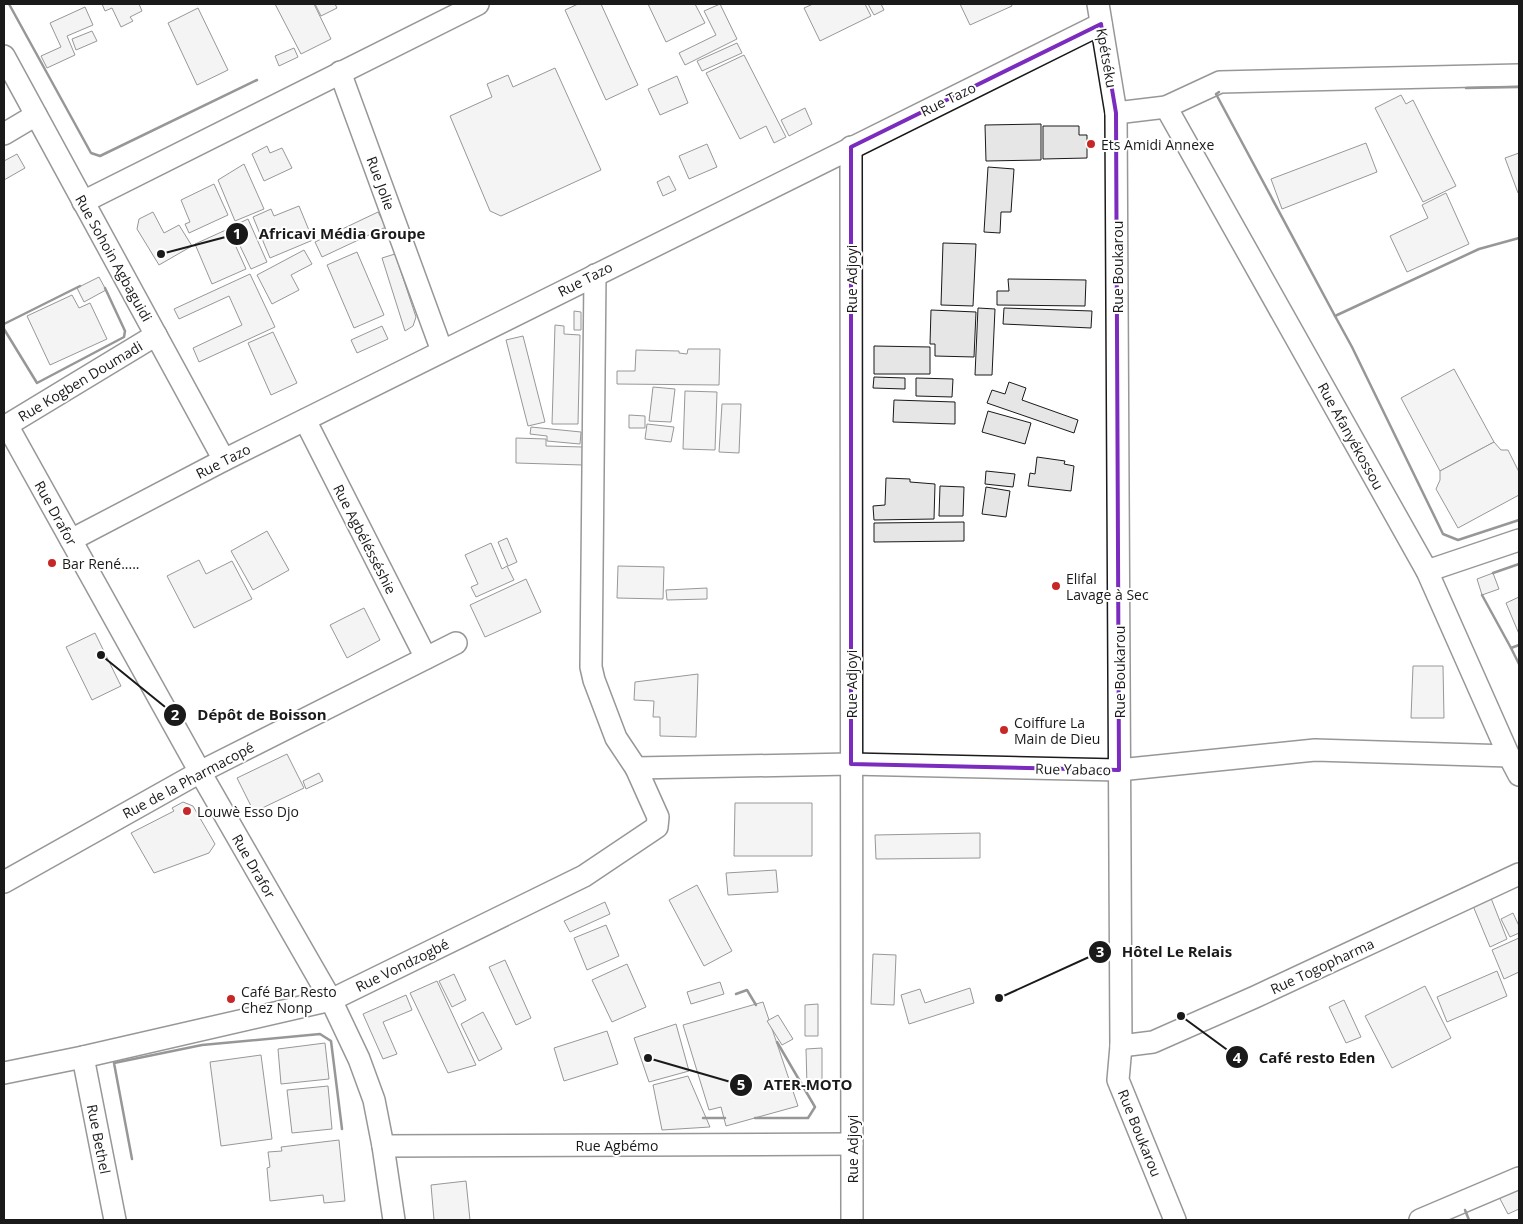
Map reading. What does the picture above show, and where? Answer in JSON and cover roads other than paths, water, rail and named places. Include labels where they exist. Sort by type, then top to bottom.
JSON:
[{"type":"street","points":[[83,202],[478,4]]},
{"type":"street","name":"Kpétséku","points":[[1099,14],[1116,113]]},
{"type":"street","name":"Rue Tazo","points":[[71,540],[224,460],[851,147],[1099,14]]},
{"type":"street","name":"Rue Sohoin Agbaguidi","points":[[4,56],[224,460]]},
{"type":"street","name":"Rue Jolie","points":[[340,72],[442,351]]},
{"type":"street","points":[[1116,113],[1166,107],[1220,82],[1519,75]]},
{"type":"street","name":"Rue Afanyékossou","points":[[1166,107],[1427,571],[1514,766]]},
{"type":"street","name":"Rue Boukarou","points":[[1116,113],[1121,1046],[1118,1080],[1175,1220]]},
{"type":"street","points":[[4,134],[36,115]]},
{"type":"street","name":"Rue Adjoyi","points":[[851,147],[852,1220]]},
{"type":"street","points":[[595,275],[591,667],[616,738],[636,768]]},
{"type":"street","name":"Rue Kogben Doumadi","points":[[5,426],[156,335]]},
{"type":"street","name":"Rue Agbélésséshie","points":[[305,420],[426,658]]},
{"type":"street","name":"Rue Drafor","points":[[5,426],[331,1000],[360,1059],[374,1100],[394,1220]]},
{"type":"street","points":[[1427,571],[1519,540]]},
{"type":"street","name":"Rue de la Pharmacopé","points":[[4,882],[200,772],[456,643]]},
{"type":"street","name":"Rue Yabaco","points":[[636,768],[851,764],[1120,770],[1315,750],[1514,766]]},
{"type":"street","name":"Rue Vondzogbé","points":[[6,1068],[83,1057],[331,1000],[584,876],[657,827],[658,817],[636,768]]},
{"type":"street","name":"Rue Togopharma","points":[[1121,1046],[1153,1042],[1255,997],[1519,874]]},
{"type":"street","name":"Rue Bethel","points":[[83,1057],[115,1220]]},
{"type":"street","name":"Rue Agbémo","points":[[383,1146],[852,1144]]},
{"type":"street","points":[[1420,1220],[1519,1178]]},
{"type":"place","name":"Ets Amidi Annexe","points":[[1091,144]]},
{"type":"place","name":"Africavi Média Groupe","points":[[161,254]]},
{"type":"place","name":"Bar René.....","points":[[52,563]]},
{"type":"place","name":"Elifal Lavage à Sec","points":[[1056,586]]},
{"type":"place","name":"Dépôt de Boisson","points":[[101,655]]},
{"type":"place","name":"Coiffure La Main de Dieu","points":[[1004,730]]},
{"type":"place","name":"Louwè Esso Djo","points":[[187,811]]},
{"type":"place","name":"Hôtel Le Relais","points":[[999,998]]},
{"type":"place","name":"Café Bar Resto Chez Nonp","points":[[231,999]]},
{"type":"place","name":"Café resto Eden","points":[[1181,1016]]},
{"type":"place","name":"ATER-MOTO","points":[[648,1058]]}]
